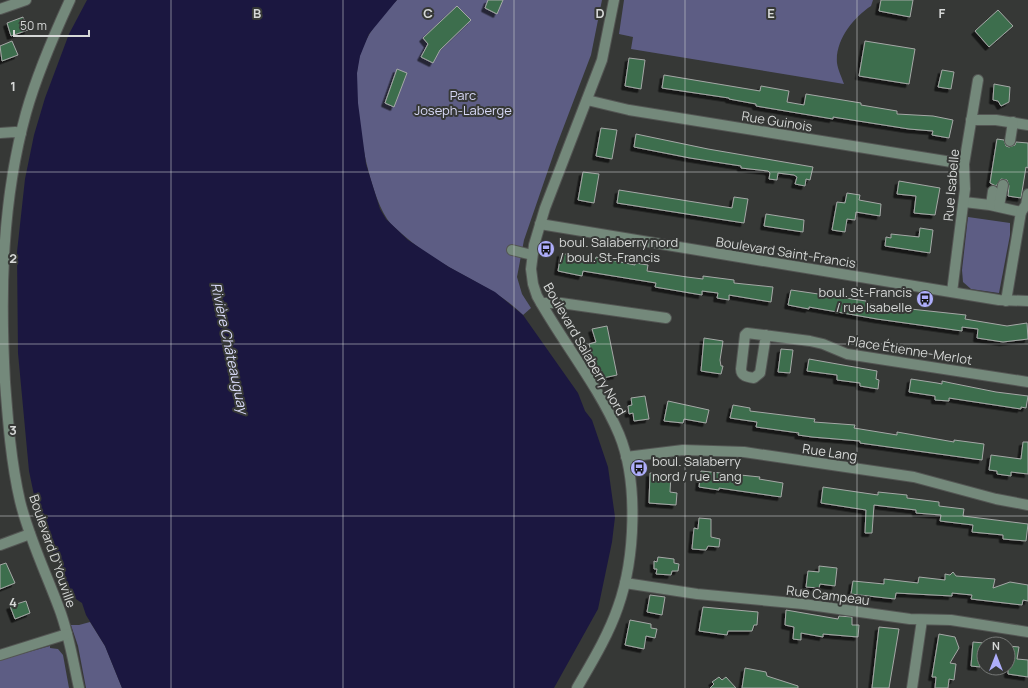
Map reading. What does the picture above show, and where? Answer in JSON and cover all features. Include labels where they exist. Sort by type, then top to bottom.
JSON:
[{"type":"street","points":[[0,9],[26,0]]},
{"type":"street","name":"Boulevard D'Youville","points":[[70,0],[42,64],[21,133],[11,182],[4,241],[2,368],[3,393],[14,472],[23,513],[60,611],[67,634],[79,688]]},
{"type":"street","name":"Boulevard Salaberry Nord","points":[[577,688],[614,619],[625,584],[629,553],[631,493],[626,457],[619,433],[607,410],[541,303],[533,284],[531,269],[532,255],[540,224],[606,46],[614,0]]},
{"type":"street","name":"Rue Isabelle","points":[[952,292],[964,202],[964,164],[978,80]]},
{"type":"street","name":"Rue Guinois","points":[[587,100],[629,110],[964,164]]},
{"type":"street","points":[[971,120],[996,120],[1028,125]]},
{"type":"street","points":[[1010,141],[1013,122]]},
{"type":"street","points":[[0,133],[21,133]]},
{"type":"street","points":[[995,206],[1003,185]]},
{"type":"street","points":[[993,191],[995,206]]},
{"type":"street","points":[[1006,301],[1021,212],[1026,205],[1028,194]]},
{"type":"street","points":[[964,202],[995,206],[1021,212]]},
{"type":"street","name":"Boulevard Saint-Francis","points":[[540,224],[1006,301],[1028,301]]},
{"type":"street","points":[[512,250],[532,255]]},
{"type":"street","points":[[541,303],[561,303],[666,318]]},
{"type":"street","name":"Place Étienne-Merlot","points":[[766,335],[818,342],[847,354],[1028,382]]},
{"type":"street","name":"Rue Lang","points":[[626,457],[683,450],[744,452],[914,477],[996,499],[1028,505]]},
{"type":"street","points":[[0,545],[30,534]]},
{"type":"street","name":"Rue Campeau","points":[[625,584],[697,594],[803,604],[922,620],[942,619],[1028,632]]},
{"type":"street","points":[[912,688],[922,620]]},
{"type":"street","points":[[0,655],[67,634]]},
{"type":"green space","name":"Parc Joseph-Laberge","points":[[397,0],[602,0],[591,55],[556,147],[524,240],[517,277],[522,294],[531,308],[523,315],[488,289],[434,258],[406,238],[393,226],[384,213],[375,194],[368,170],[359,117],[357,71],[360,55],[366,39],[385,12]]},
{"type":"green space","points":[[624,0],[873,0],[871,6],[858,16],[852,23],[842,38],[839,46],[837,63],[844,84],[631,49],[633,37],[619,34]]},
{"type":"green space","points":[[968,217],[1010,223],[1010,235],[999,293],[971,289],[963,282],[962,270]]},
{"type":"green space","points":[[90,622],[105,646],[122,688],[86,688],[78,646],[71,625],[79,625]]},
{"type":"green space","points":[[50,646],[50,648],[58,649],[63,655],[69,688],[0,688],[0,660]]},
{"type":"water","name":"Rivière Châteauguay","points":[[87,0],[397,0],[369,34],[360,56],[357,73],[358,103],[366,164],[380,209],[386,219],[408,240],[449,267],[495,292],[523,315],[578,393],[585,411],[592,420],[608,467],[615,517],[612,542],[598,609],[554,688],[122,688],[105,646],[86,615],[82,603],[76,599],[61,571],[50,545],[34,495],[29,471],[18,353],[17,252],[25,179],[34,135],[45,98],[69,34]]},
{"type":"building","points":[[488,0],[503,0],[497,14],[485,8]]},
{"type":"building","points":[[881,0],[913,0],[910,17],[879,11]]},
{"type":"building","points":[[457,6],[471,20],[440,50],[433,63],[421,57],[428,44],[423,38]]},
{"type":"building","points":[[998,10],[1013,26],[989,47],[975,31]]},
{"type":"building","points":[[23,17],[28,30],[11,36],[7,23]]},
{"type":"building","points":[[12,41],[18,55],[2,61],[0,46]]},
{"type":"building","points":[[865,41],[915,49],[909,84],[859,76]]},
{"type":"building","points":[[629,58],[645,60],[641,89],[625,86]]},
{"type":"building","points":[[397,69],[407,73],[394,107],[385,103]]},
{"type":"building","points":[[942,70],[954,72],[951,89],[938,87]]},
{"type":"building","points":[[664,75],[760,91],[761,86],[789,91],[787,102],[804,105],[806,94],[861,103],[861,105],[897,111],[897,114],[933,116],[953,120],[949,138],[932,135],[933,131],[909,129],[833,117],[833,119],[756,106],[756,104],[729,98],[662,88]]},
{"type":"building","points":[[994,84],[1010,87],[1009,102],[1001,106],[998,101],[993,100]]},
{"type":"building","points":[[601,128],[617,130],[612,159],[596,156]]},
{"type":"building","points":[[636,134],[708,149],[813,167],[810,180],[806,179],[805,186],[795,184],[797,177],[794,175],[778,173],[777,180],[769,179],[770,173],[768,171],[741,168],[741,166],[634,147]]},
{"type":"building","points":[[997,139],[1004,140],[1006,146],[1009,147],[1015,145],[1016,142],[1028,143],[1028,168],[1026,167],[1021,198],[1008,196],[1009,186],[1007,180],[1001,179],[996,186],[990,183]]},
{"type":"building","points":[[583,172],[599,174],[594,203],[578,200]]},
{"type":"building","points":[[899,181],[940,188],[935,215],[914,213],[916,196],[897,194]]},
{"type":"building","points":[[619,190],[732,208],[734,197],[748,199],[744,223],[617,203]]},
{"type":"building","points":[[847,193],[860,195],[859,200],[881,204],[880,216],[856,212],[855,220],[847,219],[845,232],[832,230],[837,202],[845,203]]},
{"type":"building","points":[[766,214],[804,220],[803,232],[764,226]]},
{"type":"building","points":[[920,228],[933,230],[930,253],[885,246],[886,237],[891,238],[891,234],[919,237]]},
{"type":"building","points":[[561,253],[595,261],[596,257],[635,265],[635,263],[648,265],[647,271],[703,279],[703,276],[734,280],[734,283],[773,287],[771,302],[729,295],[729,300],[717,298],[718,293],[702,291],[702,295],[655,287],[656,283],[583,271],[582,276],[558,271]]},
{"type":"building","points":[[791,290],[866,301],[866,303],[892,307],[966,315],[965,319],[1007,326],[1027,323],[1028,339],[1003,342],[977,338],[978,329],[962,327],[962,331],[788,305]]},
{"type":"building","points":[[607,326],[617,375],[603,378],[600,368],[596,369],[589,344],[596,342],[592,329]]},
{"type":"building","points":[[704,338],[723,341],[720,360],[721,366],[723,366],[721,374],[701,371]]},
{"type":"building","points":[[781,349],[793,350],[790,373],[778,372]]},
{"type":"building","points":[[809,359],[877,371],[876,379],[879,380],[878,389],[860,386],[860,383],[837,380],[837,375],[807,371]]},
{"type":"building","points":[[911,379],[942,384],[942,381],[996,392],[1028,396],[1026,408],[1021,407],[1021,409],[949,398],[949,401],[935,400],[935,396],[909,392]]},
{"type":"building","points":[[645,396],[649,419],[634,421],[633,413],[629,414],[628,406],[632,405],[631,398]]},
{"type":"building","points":[[668,401],[709,410],[706,423],[684,419],[683,423],[664,421]]},
{"type":"building","points":[[733,405],[750,408],[750,411],[815,419],[814,422],[855,425],[854,428],[897,435],[897,432],[954,442],[954,440],[984,444],[982,460],[860,443],[860,441],[798,435],[799,433],[756,427],[757,422],[730,418]]},
{"type":"building","points":[[1023,442],[1028,442],[1028,474],[1011,472],[1011,476],[997,474],[997,471],[989,470],[991,455],[1021,459]]},
{"type":"building","points":[[701,471],[760,477],[759,479],[783,483],[781,497],[719,488],[719,490],[699,487]]},
{"type":"building","points":[[650,473],[671,475],[670,492],[677,493],[676,505],[649,503]]},
{"type":"building","points":[[823,487],[878,495],[878,492],[907,495],[907,498],[939,502],[939,506],[964,509],[963,516],[1028,524],[1026,541],[1003,539],[1003,535],[972,532],[973,525],[940,521],[941,515],[916,513],[916,510],[874,505],[872,533],[865,533],[866,510],[821,503]]},
{"type":"building","points":[[699,518],[711,519],[711,537],[720,539],[719,547],[708,546],[706,550],[692,549],[694,528],[698,529]]},
{"type":"building","points":[[658,557],[674,559],[674,563],[679,564],[678,571],[672,571],[671,575],[656,574],[657,569],[654,569],[654,561],[657,562]]},
{"type":"building","points":[[6,563],[15,583],[0,589],[0,565]]},
{"type":"building","points":[[819,566],[837,568],[835,586],[820,584],[819,588],[806,587],[808,571],[819,572]]},
{"type":"building","points":[[953,572],[956,576],[995,579],[993,588],[1010,582],[1028,585],[1028,601],[1023,600],[1022,605],[971,599],[972,595],[952,593],[952,596],[896,593],[895,599],[851,594],[853,581],[884,584],[884,579],[918,583],[919,577],[945,580],[945,574],[950,575]]},
{"type":"building","points":[[650,595],[665,597],[662,615],[647,612]]},
{"type":"building","points":[[26,601],[30,613],[15,619],[10,606]]},
{"type":"building","points":[[703,607],[758,612],[757,625],[754,625],[752,631],[728,631],[727,635],[699,631]]},
{"type":"building","points":[[786,610],[838,619],[839,616],[852,617],[852,625],[859,625],[858,637],[823,634],[823,637],[801,633],[801,640],[793,639],[794,627],[785,625]]},
{"type":"building","points":[[630,620],[651,624],[651,628],[657,629],[655,638],[646,636],[644,649],[625,645]]},
{"type":"building","points":[[879,627],[899,629],[889,688],[872,688]]},
{"type":"building","points":[[939,634],[955,637],[959,648],[950,663],[956,664],[954,680],[949,679],[948,688],[935,688],[936,677],[932,677]]},
{"type":"building","points":[[973,642],[976,642],[976,667],[971,666]]},
{"type":"building","points":[[1016,647],[1019,647],[1017,659],[1028,660],[1028,677],[1016,675]]},
{"type":"building","points":[[745,668],[766,672],[767,676],[798,686],[798,688],[742,688]]},
{"type":"building","points":[[719,677],[722,680],[726,677],[736,688],[710,688],[714,684],[712,682]]},
{"type":"place","name":"boul. Salaberry nord / boul. St-Francis","points":[[546,249]]},
{"type":"place","name":"boul. St-Francis / rue Isabelle","points":[[925,299]]},
{"type":"place","name":"boul. Salaberry nord / rue Lang","points":[[639,468]]}]
